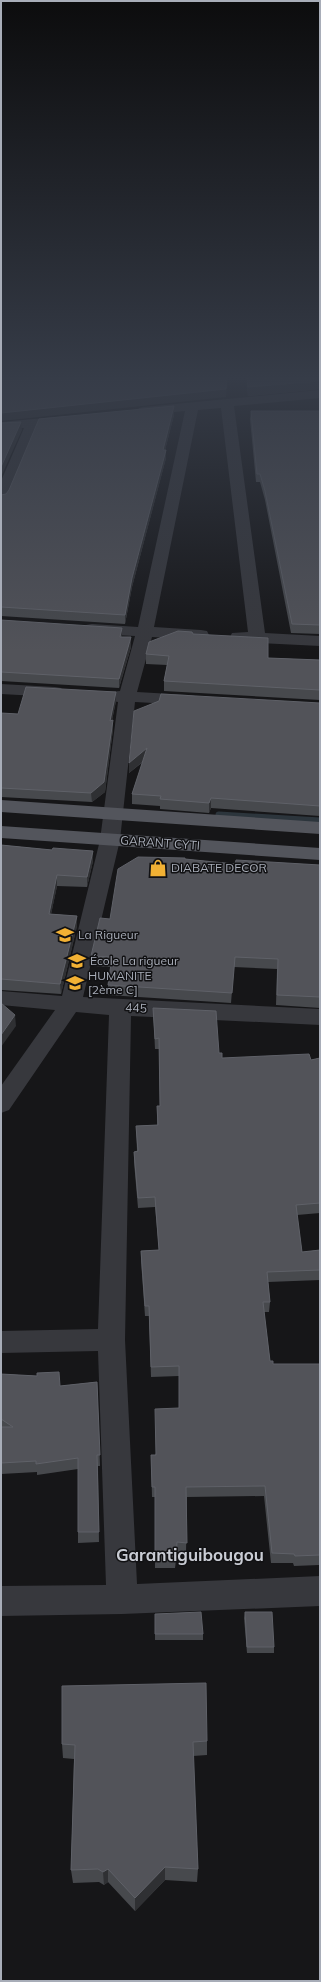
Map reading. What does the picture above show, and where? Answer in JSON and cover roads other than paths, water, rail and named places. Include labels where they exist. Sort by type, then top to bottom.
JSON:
[{"type":"main road","points":[[1,806],[320,828]]},
{"type":"main road","name":"GARANT CYTI","points":[[1,832],[320,854]]},
{"type":"street","points":[[1,498],[14,467]]},
{"type":"street","points":[[1,1104],[71,1003],[110,840],[127,696],[145,632],[180,467]]},
{"type":"street","points":[[235,467],[257,638]]},
{"type":"street","points":[[77,628],[320,641]]},
{"type":"street","points":[[1,689],[72,693]]},
{"type":"street","points":[[96,695],[202,700]]},
{"type":"street","name":"445","points":[[1,998],[120,1008],[320,1017]]},
{"type":"street","points":[[120,1008],[111,1340],[122,1599]]},
{"type":"street","points":[[1,1342],[111,1340]]},
{"type":"street","points":[[1,1600],[122,1599],[320,1591]]},
{"type":"waterway","points":[[219,815],[320,821]]},
{"type":"place","name":"DIABATE DECOR","points":[[158,868]]},
{"type":"place","name":"La Rigueur","points":[[65,935]]},
{"type":"place","name":"École La rigueur","points":[[77,961]]},
{"type":"place","name":"HUMANITE [2ème C]","points":[[75,983]]},
{"type":"district","name":"Garantiguibougou","points":[[190,1555]]}]
